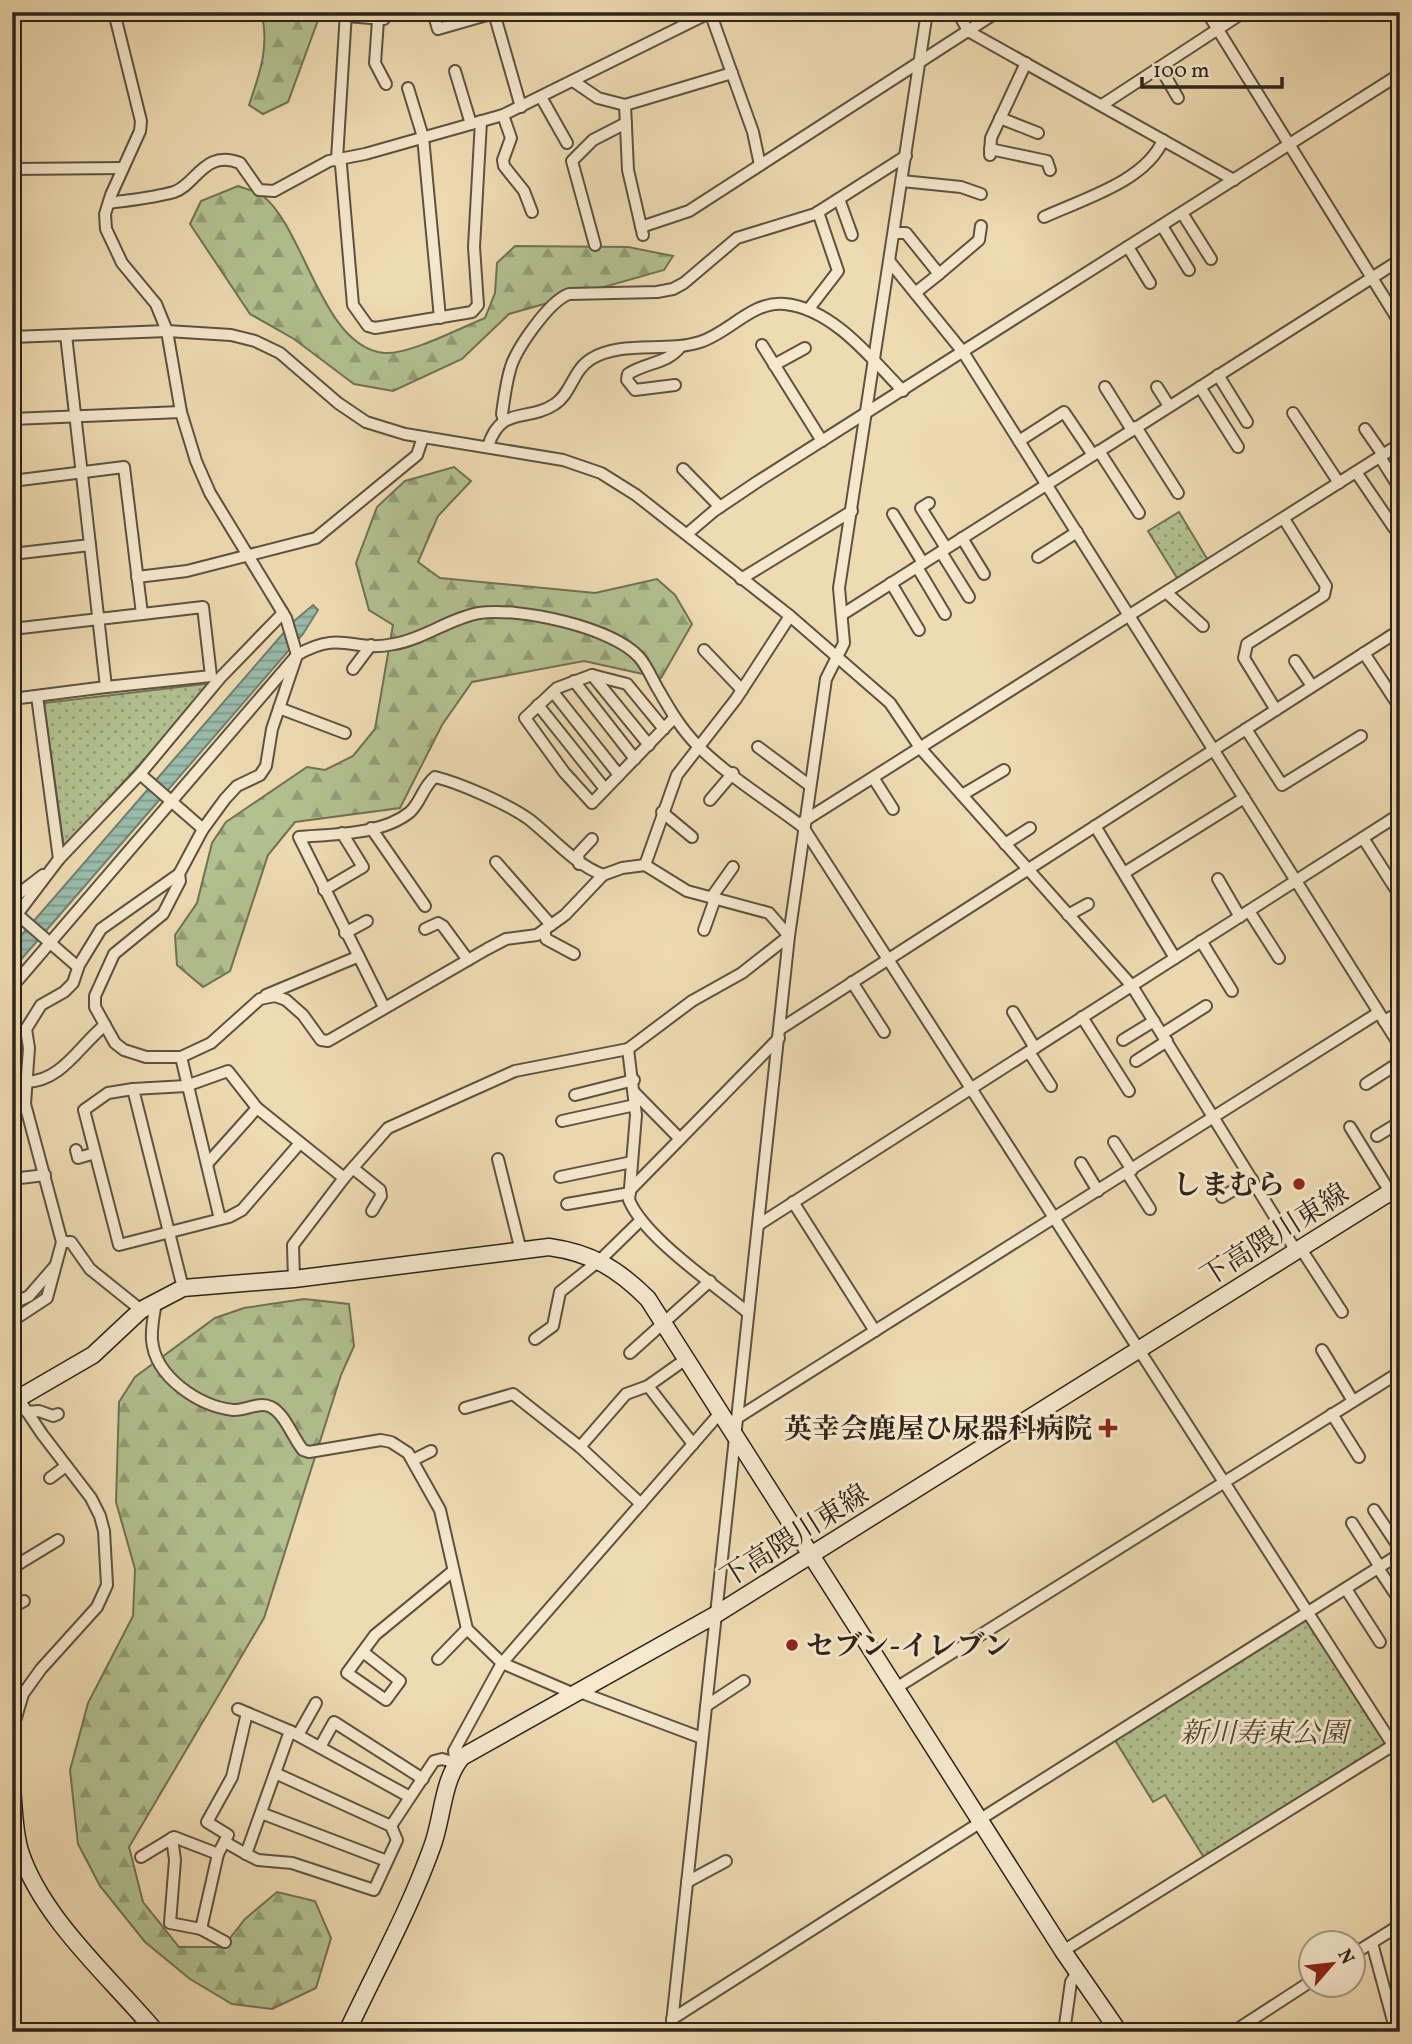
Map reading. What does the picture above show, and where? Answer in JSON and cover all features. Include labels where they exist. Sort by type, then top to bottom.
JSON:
[{"type":"street","points":[[12,1321],[18,1313],[47,1298],[62,1242],[25,1104],[29,1048],[26,1029],[41,1005],[64,992],[72,983],[100,929],[179,874],[203,829],[237,786],[260,775],[266,766],[272,729],[296,652],[284,615],[210,493],[196,461],[181,412],[167,331],[156,304],[112,246],[106,229],[109,204],[140,131],[141,121],[114,12]]},
{"type":"street","points":[[432,12],[438,29],[457,18],[494,13],[521,107]]},
{"type":"street","points":[[109,204],[176,191],[201,167],[211,163],[240,163],[254,186],[265,192],[274,191],[337,159],[503,116],[711,12],[753,132],[760,166]]},
{"type":"street","points":[[671,2032],[736,1439],[747,1312],[803,824],[826,679],[844,643],[839,588],[927,12]]},
{"type":"street","points":[[958,12],[968,31],[1234,180]]},
{"type":"street","points":[[625,105],[628,170],[642,231],[689,211],[997,12]]},
{"type":"street","points":[[1207,12],[1400,323]]},
{"type":"street","points":[[1102,105],[1244,12]]},
{"type":"street","points":[[386,83],[375,63],[381,20],[346,14],[337,159],[341,165],[353,305],[368,326],[375,328],[472,312],[478,305],[474,247],[476,122],[456,71]]},
{"type":"street","points":[[1026,63],[991,138],[990,152],[1047,161],[1050,170]]},
{"type":"street","points":[[1160,67],[1178,97]]},
{"type":"street","points":[[573,81],[598,98],[625,105],[732,73]]},
{"type":"street","points":[[687,534],[720,507],[822,441],[1400,75]]},
{"type":"street","points":[[408,88],[423,137],[440,318]]},
{"type":"street","points":[[541,97],[567,143]]},
{"type":"street","points":[[503,116],[511,138],[503,160],[532,212]]},
{"type":"street","points":[[1000,118],[1038,133]]},
{"type":"street","points":[[595,245],[572,161],[593,140],[626,123]]},
{"type":"street","points":[[1044,217],[1139,173],[1157,155],[1163,140]]},
{"type":"street","points":[[504,421],[502,414],[510,368],[548,307],[558,298],[569,294],[657,292],[673,289],[684,283],[737,238],[755,230],[803,220],[906,156]]},
{"type":"street","points":[[12,169],[123,168]]},
{"type":"street","points":[[520,187],[530,176]]},
{"type":"street","points":[[902,181],[961,187],[981,194]]},
{"type":"street","points":[[839,199],[852,235]]},
{"type":"street","points":[[808,310],[838,271],[838,262],[818,212]]},
{"type":"street","points":[[1182,213],[1211,259]]},
{"type":"street","points":[[915,293],[979,240],[981,226]]},
{"type":"street","points":[[1162,226],[1189,270]]},
{"type":"street","points":[[894,233],[906,233],[939,274]]},
{"type":"street","points":[[1128,247],[1150,283]]},
{"type":"street","points":[[843,614],[1400,260]]},
{"type":"street","points":[[890,261],[963,352],[1400,1046]]},
{"type":"street","points":[[488,446],[493,431],[504,421],[552,407],[560,401],[579,369],[591,359],[608,352],[681,346],[703,341],[769,304],[784,303],[808,310],[839,329],[903,391]]},
{"type":"street","points":[[12,337],[167,331],[231,335],[255,341],[280,353],[338,403],[366,422],[423,437],[563,460],[601,473],[636,495],[790,616],[890,703],[921,749],[1132,986],[1252,1180],[1342,1312]]},
{"type":"street","points":[[66,335],[107,687]]},
{"type":"street","points":[[762,345],[822,441]]},
{"type":"street","points":[[675,385],[635,390],[627,380],[628,374],[635,370],[674,356],[681,346]]},
{"type":"street","points":[[774,365],[805,348]]},
{"type":"street","points":[[1218,375],[1247,422]]},
{"type":"street","points":[[1105,387],[1178,493]]},
{"type":"street","points":[[1157,387],[1169,406]]},
{"type":"street","points":[[1200,387],[1238,447]]},
{"type":"street","points":[[12,419],[181,412]]},
{"type":"street","points":[[1019,441],[1065,412],[1139,513]]},
{"type":"street","points":[[1293,413],[1339,483]]},
{"type":"street","points":[[1364,429],[1400,489]]},
{"type":"street","points":[[137,576],[187,571],[316,538],[417,456],[423,437]]},
{"type":"street","points":[[803,824],[1400,444]]},
{"type":"street","points":[[12,481],[124,467],[142,614]]},
{"type":"street","points":[[683,469],[720,507]]},
{"type":"street","points":[[1356,472],[1394,528],[1400,525]]},
{"type":"street","points":[[929,503],[921,508],[969,597]]},
{"type":"street","points":[[741,579],[852,511]]},
{"type":"street","points":[[893,514],[945,614]]},
{"type":"street","points":[[1276,710],[1244,658],[1247,644],[1324,595],[1326,586],[1284,519]]},
{"type":"street","points":[[1038,557],[1077,532]]},
{"type":"street","points":[[962,538],[984,573]]},
{"type":"street","points":[[12,554],[90,545]]},
{"type":"street","points":[[891,583],[919,630]]},
{"type":"street","points":[[1167,593],[1203,626]]},
{"type":"street","points":[[12,629],[203,607],[216,677]]},
{"type":"street","points":[[12,987],[296,652],[331,640],[394,645],[476,613],[531,614],[605,636],[628,647],[641,659],[674,719],[699,747],[803,824],[886,960],[1137,1351],[1308,1614],[1397,1743],[1400,1756]]},
{"type":"street","points":[[78,967],[18,919],[59,859],[144,778],[216,677],[284,615]]},
{"type":"street","points":[[645,865],[677,775],[741,691],[790,616]]},
{"type":"street","points":[[567,1204],[631,1191],[779,1034],[852,982],[1400,630]]},
{"type":"street","points":[[353,669],[371,645]]},
{"type":"street","points":[[704,650],[741,691]]},
{"type":"street","points":[[1364,653],[1400,708]]},
{"type":"street","points":[[1295,661],[1312,686]]},
{"type":"street","points":[[664,729],[627,684],[592,674],[553,692],[525,718],[564,772],[592,803],[674,719]]},
{"type":"street","points":[[592,674],[649,745]]},
{"type":"street","points":[[12,699],[216,677]]},
{"type":"street","points":[[574,681],[635,759]]},
{"type":"street","points":[[553,692],[619,775]]},
{"type":"street","points":[[37,696],[59,859]]},
{"type":"street","points":[[538,705],[605,789]]},
{"type":"street","points":[[279,708],[345,733]]},
{"type":"street","points":[[1245,729],[1282,785],[1361,736]]},
{"type":"street","points":[[758,747],[810,785]]},
{"type":"street","points":[[961,795],[1004,770]]},
{"type":"street","points":[[710,800],[733,773]]},
{"type":"street","points":[[384,1007],[299,837],[372,828],[407,814],[417,804],[428,782],[435,777],[471,788],[528,818],[579,864],[603,875]]},
{"type":"street","points":[[144,778],[203,829]]},
{"type":"street","points":[[874,779],[893,809]]},
{"type":"street","points":[[1124,873],[1244,798]]},
{"type":"street","points":[[662,812],[692,837]]},
{"type":"street","points":[[758,1224],[1400,814]]},
{"type":"street","points":[[1095,826],[1175,958]]},
{"type":"street","points":[[372,828],[425,906]]},
{"type":"street","points":[[1004,844],[1030,828]]},
{"type":"street","points":[[324,890],[363,867],[342,833]]},
{"type":"street","points":[[1363,838],[1400,896]]},
{"type":"street","points":[[579,864],[578,854],[592,839]]},
{"type":"street","points":[[496,862],[548,928],[546,939],[574,954]]},
{"type":"street","points":[[260,999],[275,996],[286,1000],[309,1021],[321,1040],[328,1041],[506,939],[537,936],[603,875],[622,868],[645,865],[687,891],[769,913],[789,936]]},
{"type":"street","points":[[704,930],[713,898],[733,867]]},
{"type":"street","points":[[12,899],[20,890],[51,870]]},
{"type":"street","points":[[179,874],[180,881],[163,914],[114,954],[95,996],[95,1007],[115,1043],[124,1050],[146,1057],[181,1057],[211,1043],[286,979],[313,967]]},
{"type":"street","points":[[1218,879],[1279,958]]},
{"type":"street","points":[[1068,915],[1088,904]]},
{"type":"street","points":[[345,933],[367,921]]},
{"type":"street","points":[[425,929],[438,923],[443,926],[468,960]]},
{"type":"street","points":[[294,1279],[293,1245],[344,1178],[388,1128],[463,1092],[515,1071],[628,1049],[692,1001],[742,973],[789,936]]},
{"type":"street","points":[[1201,941],[1232,991]]},
{"type":"street","points":[[271,991],[357,957]]},
{"type":"street","points":[[852,982],[884,1032]]},
{"type":"street","points":[[1136,1061],[1206,1006]]},
{"type":"street","points":[[1013,1012],[1051,1086]]},
{"type":"street","points":[[737,1418],[1214,1117],[1381,1017],[1400,1012]]},
{"type":"street","points":[[1082,1017],[1129,1091]]},
{"type":"street","points":[[1123,1040],[1154,1021]]},
{"type":"street","points":[[26,1082],[40,1082],[57,1074],[87,1039],[105,1025]]},
{"type":"street","points":[[12,1030],[26,1029]]},
{"type":"street","points":[[628,1049],[635,1092],[629,1200],[640,1220],[747,1312]]},
{"type":"street","points":[[181,1057],[220,1219]]},
{"type":"street","points":[[1366,1084],[1400,1062]]},
{"type":"street","points":[[300,1143],[242,1210],[220,1219],[119,1245],[84,1110],[108,1093],[186,1086],[228,1071],[257,1108],[344,1178]]},
{"type":"street","points":[[575,1095],[634,1080]]},
{"type":"street","points":[[133,1090],[183,1288]]},
{"type":"street","points":[[635,1092],[680,1139]]},
{"type":"street","points":[[562,1121],[635,1105]]},
{"type":"street","points":[[206,1164],[257,1108]]},
{"type":"street","points":[[1377,1136],[1400,1122]]},
{"type":"street","points":[[1350,1126],[1395,1189]]},
{"type":"street","points":[[1114,1142],[1150,1209]]},
{"type":"street","points":[[76,1150],[78,1158],[95,1153]]},
{"type":"street","points":[[498,1159],[521,1251]]},
{"type":"street","points":[[560,1177],[632,1162]]},
{"type":"street","points":[[1081,1163],[1098,1191]]},
{"type":"street","points":[[354,1169],[380,1190],[381,1196],[372,1211]]},
{"type":"street","points":[[12,1179],[45,1175]]},
{"type":"street","points":[[1223,1197],[1252,1180]]},
{"type":"street","name":"下高隈川東線","points":[[456,1763],[574,1692],[715,1615],[1395,1189]]},
{"type":"street","points":[[793,1202],[875,1332]]},
{"type":"street","points":[[535,1339],[553,1326],[561,1292],[600,1260],[640,1220]]},
{"type":"street","points":[[62,1242],[71,1242],[76,1246],[90,1269],[141,1310]]},
{"type":"street","points":[[12,1731],[23,1694],[41,1669],[97,1607],[107,1585],[104,1531],[100,1516],[14,1396],[93,1355],[141,1310],[183,1288],[294,1279],[549,1247],[578,1251],[623,1273],[648,1299],[1063,1951],[1119,2032]]},
{"type":"street","points":[[12,1304],[29,1296],[57,1264]]},
{"type":"street","points":[[630,1353],[710,1281]]},
{"type":"street","points":[[156,1302],[152,1338],[155,1354],[168,1376],[195,1396],[219,1408],[238,1410],[262,1405],[272,1408],[303,1450],[320,1451],[381,1440],[391,1442],[413,1460],[440,1510],[467,1629],[502,1663],[702,1738]]},
{"type":"street","points":[[1322,1350],[1353,1401]]},
{"type":"street","points":[[580,1447],[626,1394],[648,1387],[686,1359]]},
{"type":"street","points":[[896,1688],[1400,1372]]},
{"type":"street","points":[[648,1387],[693,1444]]},
{"type":"street","points":[[465,1408],[513,1394],[580,1447],[641,1504]]},
{"type":"street","points":[[27,1412],[39,1411],[53,1416],[58,1414]]},
{"type":"street","points":[[347,2032],[407,1909],[433,1845],[451,1770],[456,1763],[454,1751],[502,1663],[720,1413]]},
{"type":"street","points":[[1332,1414],[1359,1457]]},
{"type":"street","points":[[413,1460],[430,1451]]},
{"type":"street","points":[[50,1478],[66,1466]]},
{"type":"street","points":[[1374,1510],[1400,1549]]},
{"type":"street","points":[[1352,1523],[1400,1601]]},
{"type":"street","points":[[12,1568],[58,1540]]},
{"type":"street","points":[[672,2019],[1400,1554]]},
{"type":"street","points":[[363,1652],[400,1681],[386,1700],[348,1673],[375,1635],[453,1571]]},
{"type":"street","points":[[1346,1589],[1380,1642]]},
{"type":"street","points":[[12,1607],[24,1601]]},
{"type":"street","points":[[438,1659],[467,1629]]},
{"type":"street","points":[[706,1706],[744,1681]]},
{"type":"street","points":[[246,1854],[275,1773],[294,1733],[316,1703]]},
{"type":"street","points":[[201,1930],[218,1854],[228,1835],[207,1822],[232,1777],[243,1711],[294,1733],[410,1797]]},
{"type":"street","points":[[320,1747],[334,1722],[422,1779]]},
{"type":"street","points":[[1063,1951],[1397,1743]]},
{"type":"street","points":[[391,1826],[434,1761],[442,1759],[456,1763]]},
{"type":"street","points":[[225,1842],[258,1860],[292,1863],[374,1890],[397,1840],[391,1826],[275,1773]]},
{"type":"street","points":[[12,1787],[16,1835],[36,1885],[60,1920],[156,2032]]},
{"type":"street","points":[[261,1813],[387,1861]]},
{"type":"street","points":[[141,1857],[172,1839],[218,1854]]},
{"type":"street","points":[[172,1839],[175,1860],[170,1923],[201,1930],[225,1942]]},
{"type":"street","points":[[687,1882],[726,1861]]},
{"type":"street","points":[[1366,1947],[1400,1926]]},
{"type":"street","points":[[1372,1943],[1396,2032]]},
{"type":"street","points":[[1064,2032],[1070,1982],[1077,1972]]},
{"type":"street","points":[[1233,2032],[1296,1992]]},
{"type":"green space","points":[[261,12],[321,12],[288,102],[263,114],[249,105],[264,47]]},
{"type":"green space","points":[[238,186],[260,194],[278,212],[316,285],[345,331],[363,346],[384,353],[407,350],[485,318],[495,293],[497,263],[515,246],[628,247],[673,256],[664,270],[509,314],[462,359],[393,391],[354,384],[294,339],[250,314],[190,224],[201,201]]},
{"type":"green space","points":[[454,467],[471,481],[438,516],[418,562],[440,578],[595,593],[657,579],[675,595],[692,624],[661,678],[584,661],[472,682],[442,725],[400,808],[295,822],[268,855],[230,971],[203,987],[177,965],[175,935],[197,903],[212,843],[226,822],[307,767],[325,770],[353,756],[375,729],[393,625],[369,610],[356,563],[377,507],[405,481]]},
{"type":"green space","points":[[1179,512],[1209,562],[1179,581],[1148,531]]},
{"type":"green space","points":[[213,683],[64,848],[44,703]]},
{"type":"green space","points":[[304,1299],[349,1304],[354,1346],[341,1375],[264,1618],[129,1847],[143,1902],[179,1947],[223,1947],[245,1919],[277,1892],[315,1901],[331,1938],[316,1988],[272,2009],[232,2004],[190,1979],[145,1942],[100,1886],[78,1844],[70,1770],[88,1703],[133,1616],[135,1569],[116,1502],[119,1402],[135,1377],[215,1318],[244,1308]]},
{"type":"green space","name":"新川寿東公園","points":[[1308,1614],[1388,1742],[1205,1859],[1165,1795],[1153,1802],[1115,1740]]},
{"type":"shaded area","points":[[313,605],[318,610],[303,634],[12,970],[12,946],[293,622]]},
{"type":"place","name":"しまむら","points":[[1299,1184]]},
{"type":"place","name":"英幸会鹿屋ひ尿器科病院","points":[[1108,1428]]},
{"type":"place","name":"セブン-イレブン","points":[[792,1645]]}]
